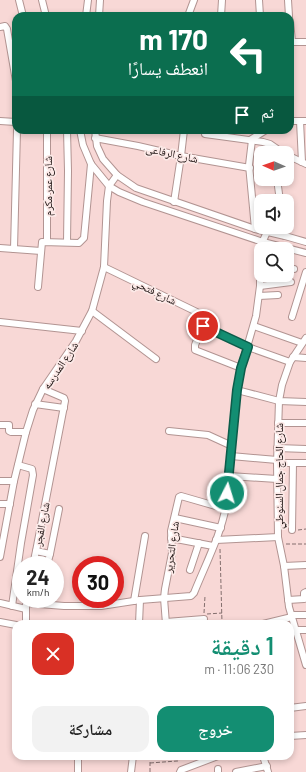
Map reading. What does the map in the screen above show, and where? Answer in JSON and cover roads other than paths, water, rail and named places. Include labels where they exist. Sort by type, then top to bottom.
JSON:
[{"type":"street","points":[[19,0],[22,12]]},
{"type":"street","points":[[42,0],[45,12]]},
{"type":"street","points":[[86,12],[88,0]]},
{"type":"street","points":[[99,12],[100,0]]},
{"type":"street","points":[[190,12],[194,0]]},
{"type":"street","points":[[221,12],[222,0]]},
{"type":"street","points":[[259,0],[260,12]]},
{"type":"street","points":[[288,0],[289,12]]},
{"type":"street","points":[[0,27],[5,26],[6,28],[12,60]]},
{"type":"street","points":[[294,42],[306,42]]},
{"type":"street","points":[[0,121],[12,122]]},
{"type":"street","points":[[294,158],[304,163],[303,121]]},
{"type":"street","points":[[14,249],[17,134]]},
{"type":"street","name":"شارع عمر مكرم","points":[[38,288],[41,251],[44,242],[46,134]]},
{"type":"street","points":[[67,134],[67,242]]},
{"type":"street","points":[[81,134],[83,145],[91,164],[109,186],[119,192],[142,202],[263,242],[266,234]]},
{"type":"street","points":[[95,134],[97,146],[103,159],[117,175],[136,188],[254,229],[250,168],[251,140],[256,134]]},
{"type":"street","points":[[174,202],[184,134]]},
{"type":"street","points":[[205,134],[251,140],[267,143],[272,146]]},
{"type":"street","name":"شارع الرفاعى","points":[[95,138],[181,156],[250,168]]},
{"type":"street","points":[[44,242],[79,243],[84,238],[91,164]]},
{"type":"street","name":"شارع المدرسه","points":[[0,557],[2,530],[10,504],[26,432],[35,404],[82,331],[92,311],[104,266],[109,186],[117,175]]},
{"type":"street","points":[[276,234],[306,242]]},
{"type":"street","points":[[0,248],[41,251]]},
{"type":"street","points":[[294,250],[306,253]]},
{"type":"street","name":"شارع فتحي","points":[[104,266],[205,316],[206,318],[203,326]]},
{"type":"street","points":[[292,317],[306,272]]},
{"type":"street","points":[[64,606],[101,606],[140,600],[192,595],[216,542],[226,509],[237,390],[241,368],[254,326],[260,282]]},
{"type":"street","points":[[260,286],[291,282]]},
{"type":"street","points":[[259,296],[278,295]]},
{"type":"street","points":[[92,311],[156,359]]},
{"type":"street","points":[[0,322],[82,331]]},
{"type":"street","points":[[241,368],[195,350],[195,345],[203,326],[248,347],[291,359],[306,358]]},
{"type":"street","points":[[254,326],[304,340]]},
{"type":"street","name":"شارع الحاج جمال السنوطي","points":[[292,620],[284,566],[278,537],[278,401],[291,359],[304,340]]},
{"type":"street","points":[[35,404],[64,408],[64,398],[43,390]]},
{"type":"street","points":[[237,390],[278,401],[306,402]]},
{"type":"street","name":"شارع الفجر","points":[[50,554],[36,551],[64,408]]},
{"type":"street","points":[[278,423],[306,423]]},
{"type":"street","points":[[0,425],[9,425],[9,431],[11,432],[26,432]]},
{"type":"street","points":[[169,430],[208,435],[232,446]]},
{"type":"street","points":[[277,448],[306,448]]},
{"type":"street","points":[[231,456],[277,462],[306,463]]},
{"type":"street","points":[[292,530],[293,463]]},
{"type":"street","points":[[18,465],[32,469],[33,475],[19,556]]},
{"type":"street","points":[[228,476],[277,479]]},
{"type":"street","points":[[0,481],[14,481]]},
{"type":"street","name":"شارع التحرير","points":[[166,620],[164,598],[172,553],[171,534],[179,497],[181,496],[226,509]]},
{"type":"street","points":[[0,504],[10,504]]},
{"type":"street","points":[[50,554],[59,509]]},
{"type":"street","points":[[175,518],[220,528]]},
{"type":"street","points":[[134,601],[145,536]]},
{"type":"street","points":[[171,538],[199,543],[278,537]]},
{"type":"street","points":[[190,570],[199,543]]},
{"type":"street","points":[[35,556],[36,551]]},
{"type":"street","points":[[284,566],[306,565]]},
{"type":"street","points":[[288,600],[304,599],[304,593],[306,592]]},
{"type":"street","points":[[139,620],[140,600]]},
{"type":"street","points":[[0,603],[12,606]]},
{"type":"street","points":[[26,620],[27,608]]},
{"type":"street","points":[[277,620],[291,616],[306,615]]},
{"type":"street","points":[[194,620],[204,619]]},
{"type":"street","points":[[0,622],[12,624]]},
{"type":"street","points":[[294,629],[306,630]]},
{"type":"street","name":"شارع الحاج جمال السنوطي","points":[[294,631],[303,649],[306,665]]},
{"type":"street","points":[[294,708],[306,706]]},
{"type":"street","points":[[294,736],[306,735]]},
{"type":"street","points":[[78,760],[78,772]]},
{"type":"street","points":[[131,772],[132,760]]},
{"type":"street","points":[[180,772],[181,770],[207,760]]},
{"type":"street","points":[[236,772],[267,769]]}]
